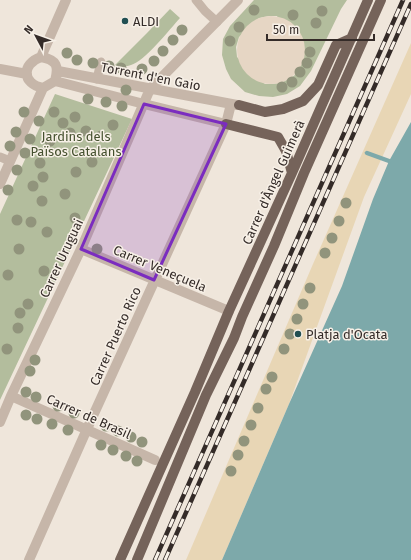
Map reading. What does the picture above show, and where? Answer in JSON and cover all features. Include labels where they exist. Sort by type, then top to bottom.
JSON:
[{"type":"main road","name":"Carrer d'Àngel Guimerà","points":[[120,560],[368,0]]},
{"type":"main road","name":"Carrer d'Àngel Guimerà","points":[[176,466],[206,395],[234,338],[304,173],[381,0]]},
{"type":"main road","points":[[235,105],[265,112],[283,109],[303,101],[318,85],[336,45],[352,38]]},
{"type":"main road","points":[[226,124],[278,137],[286,151],[292,173]]},
{"type":"main road","points":[[130,560],[148,518],[176,466]]},
{"type":"main road","points":[[137,560],[176,466]]},
{"type":"street","points":[[41,57],[66,0]]},
{"type":"street","points":[[150,89],[238,0]]},
{"type":"street","points":[[0,184],[43,88],[57,76],[55,64],[49,58],[41,57],[34,59],[28,66],[27,74],[29,81],[36,87],[43,88]]},
{"type":"street","points":[[0,69],[27,74]]},
{"type":"street","name":"Torrent d'en Gaio","points":[[57,76],[97,79],[235,105]]},
{"type":"street","name":"Torrent d'en Gaio","points":[[57,76],[144,104],[226,124]]},
{"type":"street","name":"Carrer Uruguai","points":[[0,422],[81,249],[150,89]]},
{"type":"street","name":"Carrer Puerto Rico","points":[[29,560],[154,280],[235,105]]},
{"type":"street","name":"Carrer Veneçuela","points":[[81,249],[229,311]]},
{"type":"street","name":"Carrer de Brasil","points":[[11,396],[155,460]]},
{"type":"lane","points":[[196,0],[217,22]]},
{"type":"lane","points":[[201,0],[205,11]]},
{"type":"lane","points":[[97,79],[101,62]]},
{"type":"lane","points":[[0,156],[10,161]]},
{"type":"highlighted area","points":[[144,104],[226,124],[154,280],[81,249]]},
{"type":"green space","points":[[254,0],[347,0],[341,9],[311,71],[300,86],[287,94],[273,97],[259,96],[245,92],[231,79],[222,55],[223,39],[230,26]],"holes":[[[277,16],[295,75],[281,82],[265,84],[237,57],[236,47],[239,37],[259,18]]]},
{"type":"green space","points":[[170,9],[180,18],[150,52],[131,65],[115,65],[147,33]]},
{"type":"green space","name":"Jardins dels Països Catalans","points":[[55,94],[132,119],[0,400],[0,214]]},
{"type":"sand","name":"Platja d'Ocata","points":[[411,43],[411,94],[364,197],[289,404],[222,560],[186,560],[313,264]]},
{"type":"shaded area","points":[[264,16],[278,16],[290,22],[299,31],[305,43],[303,63],[295,74],[284,82],[278,84],[264,84],[258,82],[247,74],[239,63],[237,57],[237,43],[239,37],[247,26],[258,18]]},
{"type":"water","points":[[411,122],[411,560],[222,560],[289,404],[342,286],[373,199],[389,161]]},
{"type":"waterway","name":"Torrent d'en Gaio","points":[[367,153],[389,161]]},
{"type":"railway","points":[[155,560],[403,0]]},
{"type":"railway","points":[[165,560],[411,4]]},
{"type":"place","name":"ALDI","points":[[125,21]]},
{"type":"place","name":"Platja d'Ocata","points":[[298,334]]}]
